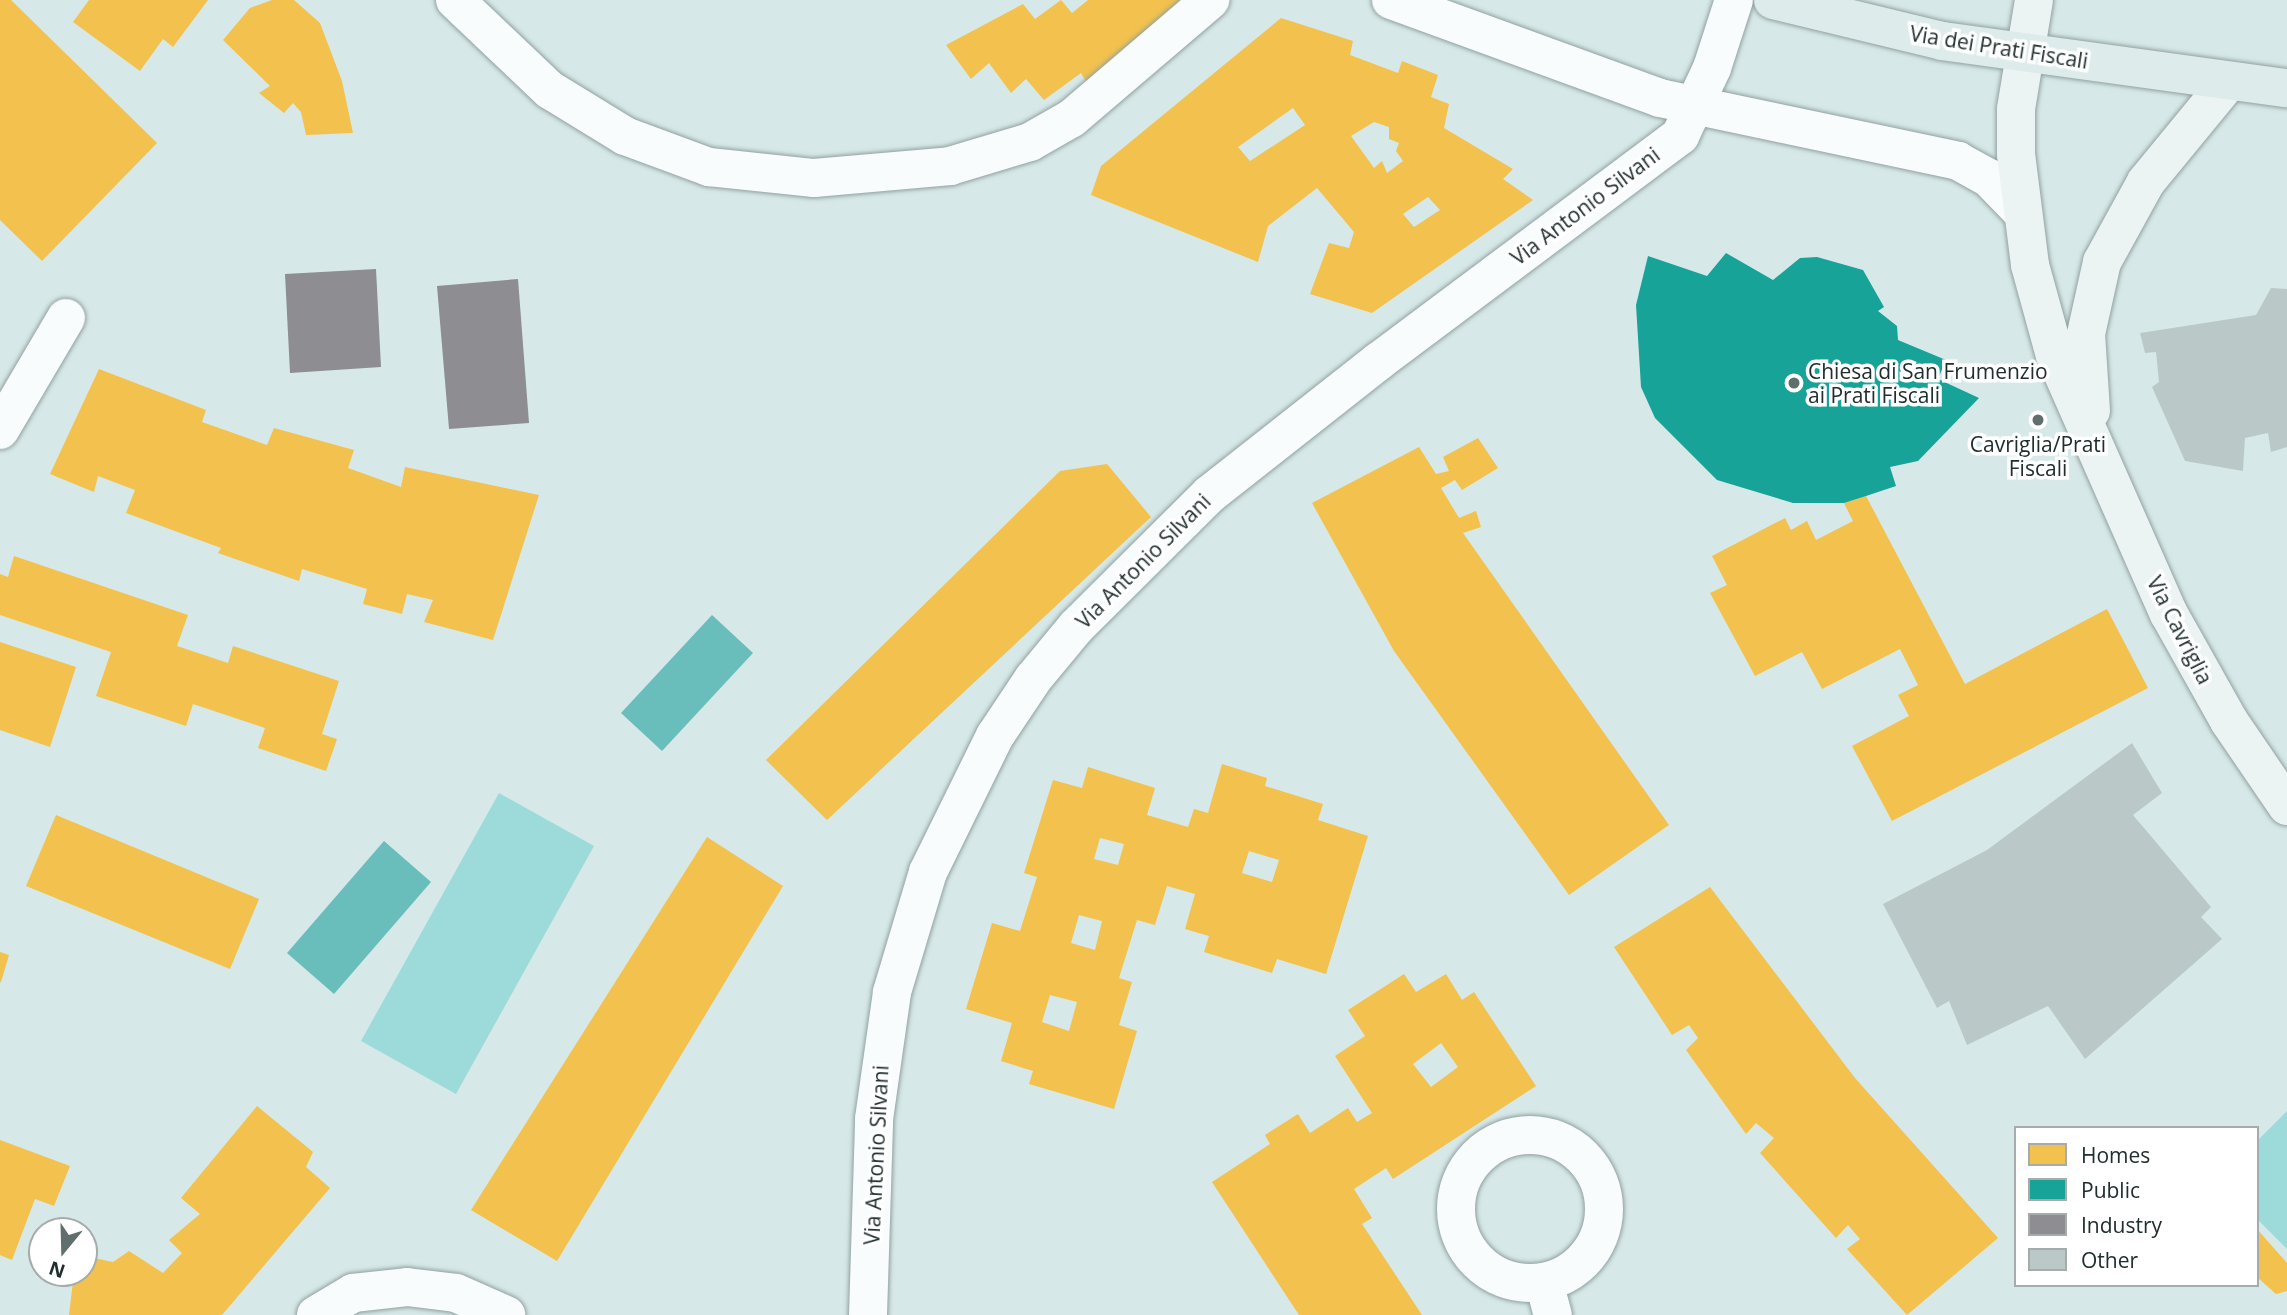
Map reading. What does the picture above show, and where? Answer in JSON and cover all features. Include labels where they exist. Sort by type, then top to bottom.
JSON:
[{"type":"main road","name":"Via dei Prati Fiscali","points":[[1773,0],[1942,41],[2287,88]]},
{"type":"street","points":[[455,0],[542,84],[625,136],[709,167],[814,178],[950,166],[1030,142],[1072,118],[1210,0]]},
{"type":"street","points":[[1391,0],[1586,73],[1696,107],[1958,161],[1989,178],[2021,211]]},
{"type":"street","name":"Via Antonio Silvani","points":[[868,1315],[874,1119],[892,992],[905,942],[948,827],[995,736],[1032,679],[1076,627],[1210,494],[1379,361],[1680,136],[1696,107],[1734,0]]},
{"type":"street","name":"Via Cavriglia","points":[[2034,0],[2015,108],[2021,211],[2030,265],[2055,356],[2096,441],[2122,511],[2185,645],[2228,720],[2287,806]]},
{"type":"street","name":"Via Cavriglia","points":[[2096,441],[2086,334],[2102,262],[2146,182],[2228,82]]},
{"type":"street","points":[[0,430],[66,317]]},
{"type":"street","points":[[316,1315],[353,1293],[407,1287],[456,1293],[506,1315]]},
{"type":"shaded area","points":[[712,615],[753,653],[662,751],[621,713]]},
{"type":"shaded area","points":[[499,793],[594,846],[456,1094],[361,1041]]},
{"type":"shaded area","points":[[384,841],[431,882],[334,994],[287,953]]},
{"type":"shaded area","points":[[2287,1111],[2287,1249],[2259,1221],[2259,1139]]},
{"type":"building: Homes","points":[[0,0],[11,0],[157,143],[42,261],[0,220]]},
{"type":"building: Homes","points":[[89,0],[208,0],[173,47],[163,39],[140,71],[73,22]]},
{"type":"building: Homes","points":[[272,0],[294,0],[320,23],[342,81],[353,133],[306,135],[301,112],[293,103],[284,113],[259,93],[270,86],[223,40],[250,8]]},
{"type":"building: Homes","points":[[1061,0],[1072,13],[1088,0],[1196,0],[1087,83],[1081,73],[1044,100],[1026,79],[1011,93],[989,63],[971,79],[946,45],[1023,4],[1035,19]]},
{"type":"building: Homes","points":[[1281,18],[1353,41],[1350,55],[1398,73],[1402,61],[1438,75],[1431,97],[1449,104],[1444,128],[1513,169],[1503,179],[1533,200],[1372,313],[1310,294],[1329,243],[1349,248],[1354,232],[1317,188],[1268,226],[1258,262],[1091,195],[1101,166]],"holes":[[[1293,108],[1305,125],[1250,161],[1238,147]],[[1374,122],[1389,127],[1389,139],[1399,143],[1396,151],[1403,161],[1387,173],[1382,161],[1374,168],[1351,136]],[[1428,197],[1440,210],[1414,227],[1403,214]]]},
{"type":"building: Homes","points":[[99,369],[206,410],[202,422],[267,445],[274,428],[354,450],[348,468],[401,487],[405,467],[539,495],[493,640],[424,622],[433,600],[407,594],[402,614],[363,604],[367,589],[302,569],[299,581],[218,553],[221,548],[126,513],[135,490],[98,476],[94,492],[50,474]]},
{"type":"building: Homes","points":[[1478,438],[1498,468],[1462,490],[1455,480],[1441,488],[1459,518],[1476,511],[1481,527],[1463,533],[1669,825],[1569,895],[1394,651],[1312,503],[1419,447],[1436,474],[1449,471],[1443,457]]},
{"type":"building: Homes","points":[[1107,464],[1151,517],[827,820],[766,760],[1060,471]]},
{"type":"building: Homes","points":[[1866,496],[1965,684],[2107,609],[2148,688],[1892,821],[1852,746],[1909,716],[1898,695],[1918,685],[1900,649],[1822,689],[1802,652],[1755,676],[1710,593],[1727,585],[1712,556],[1785,518],[1791,530],[1807,521],[1816,540],[1853,521],[1844,503]]},
{"type":"building: Homes","points":[[14,556],[188,615],[177,646],[228,663],[233,646],[339,681],[322,734],[337,739],[326,771],[258,748],[265,728],[193,704],[186,726],[96,696],[111,652],[0,615],[0,574],[8,577]]},
{"type":"building: Homes","points":[[0,642],[76,667],[50,747],[0,730]]},
{"type":"building: Homes","points":[[1222,764],[1267,778],[1265,786],[1323,804],[1318,820],[1368,836],[1326,974],[1277,959],[1272,973],[1204,952],[1209,936],[1185,929],[1195,894],[1167,886],[1155,925],[1137,920],[1119,978],[1132,982],[1119,1025],[1137,1031],[1114,1109],[1029,1084],[1033,1071],[1001,1061],[1012,1023],[966,1009],[992,923],[1020,931],[1037,877],[1024,873],[1053,780],[1082,788],[1088,767],[1155,788],[1147,815],[1188,827],[1194,809],[1208,813]],"holes":[[[1100,838],[1124,844],[1118,865],[1094,859]],[[1249,851],[1279,860],[1272,882],[1242,873]],[[1079,915],[1102,921],[1095,950],[1071,943]],[[1050,995],[1077,1002],[1069,1031],[1042,1022]]]},
{"type":"building: Homes","points":[[56,815],[259,899],[230,969],[26,886]]},
{"type":"building: Homes","points":[[707,837],[783,886],[557,1261],[471,1210]]},
{"type":"building: Homes","points":[[1710,887],[1855,1078],[1998,1238],[1907,1315],[1847,1249],[1860,1239],[1848,1225],[1836,1238],[1760,1153],[1774,1138],[1756,1123],[1746,1134],[1686,1050],[1698,1038],[1689,1025],[1672,1035],[1614,947]]},
{"type":"building: Homes","points":[[0,952],[9,955],[1,982],[0,982]]},
{"type":"building: Homes","points":[[1404,974],[1416,992],[1446,974],[1462,1000],[1474,992],[1536,1086],[1393,1179],[1386,1168],[1354,1189],[1372,1218],[1362,1224],[1422,1315],[1299,1315],[1212,1182],[1270,1144],[1265,1135],[1298,1114],[1310,1133],[1348,1108],[1357,1122],[1372,1113],[1335,1056],[1365,1036],[1348,1010]],"holes":[[[1441,1043],[1458,1067],[1431,1087],[1413,1064]]]},
{"type":"building: Homes","points":[[257,1106],[313,1152],[306,1167],[330,1188],[222,1315],[69,1315],[72,1287],[98,1287],[98,1259],[113,1262],[129,1251],[163,1273],[182,1253],[169,1240],[200,1214],[181,1198]]},
{"type":"building: Homes","points":[[0,1140],[70,1166],[54,1206],[35,1199],[12,1260],[0,1255]]},
{"type":"building: Homes","points":[[2259,1231],[2287,1263],[2287,1291],[2276,1294],[2259,1279]]},
{"type":"building: Public","name":"Chiesa di San Frumenzio ai Prati Fiscali","points":[[1726,253],[1773,280],[1800,258],[1817,257],[1863,270],[1884,307],[1878,311],[1897,326],[1898,340],[1946,360],[1938,379],[1979,398],[1918,461],[1890,467],[1896,486],[1844,503],[1793,503],[1717,480],[1655,418],[1641,387],[1636,305],[1648,256],[1707,276]]},
{"type":"building: Industry","points":[[376,269],[381,367],[290,373],[285,274]]},
{"type":"building: Industry","points":[[518,279],[529,423],[449,429],[437,286]]},
{"type":"building: Other","points":[[2271,288],[2287,289],[2287,447],[2271,452],[2268,433],[2245,438],[2243,471],[2185,461],[2152,387],[2159,382],[2156,352],[2145,353],[2140,333],[2256,315]]},
{"type":"building: Other","points":[[2132,743],[2162,793],[2133,815],[2211,907],[2201,917],[2222,939],[2085,1059],[2048,1006],[1967,1045],[1949,1001],[1937,1008],[1883,904],[1987,850]]},
{"type":"place","name":"Chiesa di San Frumenzio ai Prati Fiscali","points":[[1794,383]]},
{"type":"place","name":"Cavriglia/Prati Fiscali","points":[[2038,420]]}]
